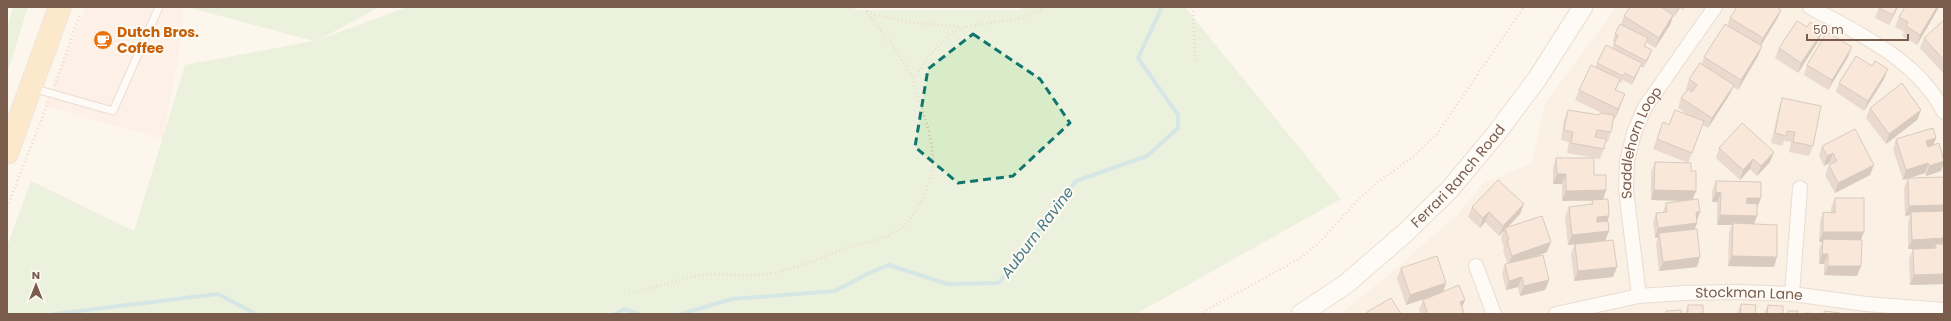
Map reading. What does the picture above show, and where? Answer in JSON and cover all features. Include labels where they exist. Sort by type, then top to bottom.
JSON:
[{"type":"main road","name":"Ferrari Ranch Road","points":[[1301,314],[1346,284],[1405,233],[1450,189],[1495,135],[1537,79],[1583,7]]},
{"type":"main road","points":[[7,153],[42,91],[70,10]]},
{"type":"street","name":"Saddlehorn Loop","points":[[1639,296],[1626,190],[1627,161],[1634,132],[1645,107],[1715,7]]},
{"type":"street","points":[[1810,7],[1882,47],[1904,64],[1924,84],[1944,112]]},
{"type":"street","points":[[1792,294],[1800,188]]},
{"type":"street","points":[[1476,266],[1494,314]]},
{"type":"street","name":"Stockman Lane","points":[[1556,314],[1639,296],[1684,293],[1792,294],[1866,304],[1944,310]]},
{"type":"lane","points":[[42,91],[113,111],[159,7]]},
{"type":"path","points":[[865,7],[867,12],[896,50],[914,79]]},
{"type":"path","points":[[867,12],[906,22],[944,27],[964,27],[1023,18],[1045,7]]},
{"type":"path","points":[[1193,7],[1195,62]]},
{"type":"path","points":[[1199,314],[1299,259],[1319,243],[1359,199],[1376,184],[1414,156],[1438,134],[1524,7]]},
{"type":"path","points":[[7,207],[42,91],[70,10]]},
{"type":"path","points":[[629,293],[702,275],[722,273],[758,275],[782,270],[888,234],[906,224],[915,212],[930,181],[933,156],[923,109],[917,97],[913,82],[927,58],[951,33],[964,27]]},
{"type":"highlighted area","points":[[973,34],[1040,79],[1070,123],[1013,176],[958,183],[915,147],[928,69]]},
{"type":"shaded area","points":[[86,7],[183,7],[179,53],[163,139],[44,106]]},
{"type":"shaded area","points":[[1615,7],[1944,7],[1944,314],[1340,314],[1385,278],[1459,213],[1482,184],[1532,163],[1545,103],[1610,16]]},
{"type":"green space","points":[[13,7],[28,7],[7,74],[7,29]]},
{"type":"green space","points":[[187,7],[380,7],[318,40],[407,7],[853,7],[856,10],[1020,10],[1024,7],[1185,7],[1341,199],[1136,314],[7,314],[7,246],[31,181],[134,231],[185,65],[313,41]]},
{"type":"building","points":[[1630,7],[1661,7],[1673,15],[1659,38],[1624,16]]},
{"type":"building","points":[[1737,7],[1777,7],[1781,10],[1763,38],[1730,18]]},
{"type":"building","points":[[1879,7],[1897,7],[1893,15]]},
{"type":"building","points":[[1905,7],[1937,7],[1920,35],[1906,26],[1908,22],[1899,17]]},
{"type":"building","points":[[1944,20],[1944,60],[1924,38]]},
{"type":"building","points":[[1797,21],[1807,27],[1810,22],[1823,31],[1801,63],[1779,48]]},
{"type":"building","points":[[1620,24],[1648,38],[1644,46],[1652,50],[1646,61],[1614,44],[1618,35],[1615,34]]},
{"type":"building","points":[[1725,24],[1762,46],[1741,80],[1704,57]]},
{"type":"building","points":[[1827,32],[1852,47],[1832,80],[1807,65]]},
{"type":"building","points":[[1606,45],[1642,63],[1634,78],[1625,73],[1623,76],[1597,63]]},
{"type":"building","points":[[1856,56],[1872,66],[1875,61],[1888,69],[1868,101],[1839,83]]},
{"type":"building","points":[[1700,63],[1734,85],[1712,118],[1681,98],[1688,89],[1692,92],[1697,85],[1689,79]]},
{"type":"building","points":[[1591,65],[1620,79],[1615,90],[1625,94],[1618,109],[1579,90]]},
{"type":"building","points":[[1902,83],[1921,110],[1889,134],[1870,108]]},
{"type":"building","points":[[1782,98],[1821,106],[1813,146],[1793,142],[1795,132],[1787,131],[1786,136],[1775,133]]},
{"type":"building","points":[[1568,110],[1599,115],[1600,113],[1614,115],[1611,132],[1597,130],[1595,137],[1606,139],[1604,149],[1571,143],[1573,132],[1564,130]]},
{"type":"building","points":[[1675,110],[1704,121],[1692,153],[1657,139],[1663,122],[1669,125]]},
{"type":"building","points":[[1742,123],[1774,152],[1761,166],[1753,159],[1743,170],[1719,148]]},
{"type":"building","points":[[1933,128],[1936,138],[1926,141],[1928,147],[1939,143],[1944,161],[1929,166],[1928,163],[1906,170],[1896,139]]},
{"type":"building","points":[[1855,129],[1874,165],[1838,183],[1829,165],[1837,161],[1833,153],[1827,156],[1822,146]]},
{"type":"building","points":[[1556,158],[1594,158],[1594,175],[1606,175],[1606,190],[1566,191],[1566,174],[1557,174]]},
{"type":"building","points":[[1655,162],[1691,163],[1691,171],[1696,171],[1696,191],[1654,190]]},
{"type":"building","points":[[1944,177],[1944,205],[1909,206],[1908,178]]},
{"type":"building","points":[[1498,180],[1524,204],[1503,226],[1489,212],[1483,218],[1472,207]]},
{"type":"building","points":[[1716,181],[1761,182],[1761,198],[1747,198],[1746,203],[1757,204],[1757,216],[1720,215],[1721,193],[1716,192]]},
{"type":"building","points":[[1835,198],[1864,198],[1864,232],[1823,232],[1823,212],[1835,213]]},
{"type":"building","points":[[1608,199],[1609,216],[1597,217],[1597,222],[1608,221],[1609,231],[1572,235],[1569,207],[1593,204],[1592,200]]},
{"type":"building","points":[[1698,199],[1700,212],[1696,212],[1697,223],[1658,228],[1656,213],[1667,212],[1666,203]]},
{"type":"building","points":[[1944,211],[1944,238],[1912,240],[1911,212]]},
{"type":"building","points":[[1542,216],[1551,242],[1512,256],[1507,241],[1509,240],[1505,228]]},
{"type":"building","points":[[1733,223],[1777,225],[1777,257],[1732,256]]},
{"type":"building","points":[[1697,229],[1700,257],[1663,262],[1659,233]]},
{"type":"building","points":[[1823,239],[1862,240],[1861,266],[1828,266],[1828,254],[1822,254]]},
{"type":"building","points":[[1613,240],[1617,267],[1578,271],[1575,244]]},
{"type":"building","points":[[1935,244],[1944,244],[1944,274],[1914,275],[1913,249],[1936,248]]},
{"type":"building","points":[[1543,255],[1549,280],[1524,286],[1522,277],[1509,281],[1505,264]]},
{"type":"building","points":[[1437,256],[1446,283],[1410,295],[1401,268]]},
{"type":"building","points":[[1459,285],[1465,300],[1460,302],[1464,313],[1428,314],[1423,300]]},
{"type":"building","points":[[1391,298],[1401,314],[1368,314],[1367,312]]},
{"type":"building","points":[[1741,304],[1756,305],[1755,314],[1740,314]]},
{"type":"building","points":[[1688,305],[1703,305],[1703,314],[1688,314]]},
{"type":"building","points":[[1768,305],[1783,306],[1783,314],[1767,314]]},
{"type":"building","points":[[1681,310],[1682,314],[1666,314],[1666,311]]},
{"type":"building","points":[[1788,311],[1798,311],[1797,314],[1788,314]]},
{"type":"building","points":[[1824,311],[1840,313],[1840,314],[1824,314]]},
{"type":"waterway","name":"Auburn Ravine","points":[[681,314],[732,299],[835,291],[871,272],[889,265],[947,284],[999,283],[1076,181],[1147,156],[1178,128],[1178,115],[1138,58],[1162,7]]},
{"type":"waterway","name":"Auburn Ravine","points":[[54,314],[218,294],[256,314]]},
{"type":"waterway","name":"Auburn Ravine","points":[[615,314],[624,309],[639,314]]},
{"type":"place","name":"Dutch Bros. Coffee","points":[[103,40]]}]
